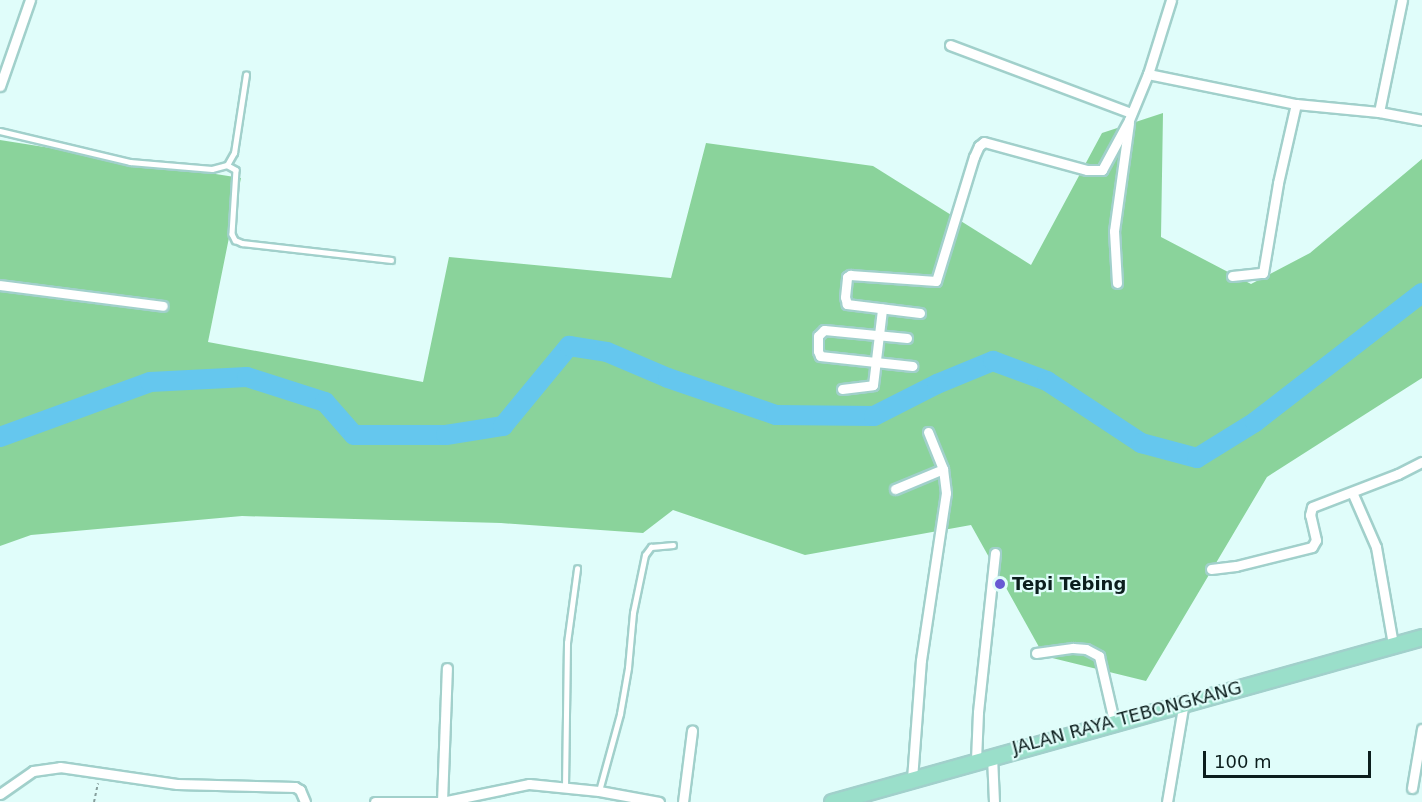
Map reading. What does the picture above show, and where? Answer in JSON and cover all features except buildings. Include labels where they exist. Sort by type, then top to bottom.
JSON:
[{"type":"main road","name":"JALAN RAYA TEBONGKANG","points":[[832,802],[1114,721],[1422,637]]},
{"type":"street","points":[[0,86],[30,0]]},
{"type":"street","points":[[920,313],[847,304],[845,297],[847,277],[850,275],[920,282],[936,281],[979,146],[984,142],[1097,172],[1106,165],[1148,74],[1171,0]]},
{"type":"street","points":[[1379,112],[1402,0]]},
{"type":"street","points":[[950,45],[1130,117]]},
{"type":"street","points":[[1148,74],[1296,104],[1379,112],[1422,120]]},
{"type":"street","points":[[1232,276],[1263,273],[1278,183],[1296,104]]},
{"type":"street","points":[[1117,283],[1114,231],[1130,117]]},
{"type":"street","points":[[0,285],[164,306]]},
{"type":"street","points":[[842,389],[867,388],[873,385],[882,309]]},
{"type":"street","points":[[907,338],[824,330],[818,336],[820,356],[912,366]]},
{"type":"street","points":[[912,779],[921,660],[946,504],[943,469],[928,432]]},
{"type":"street","points":[[1211,568],[1245,564],[1312,547],[1316,540],[1309,510],[1422,462]]},
{"type":"street","points":[[895,489],[943,469]]},
{"type":"street","points":[[1352,492],[1377,547],[1393,644]]},
{"type":"street","points":[[976,760],[978,712],[995,553]]},
{"type":"street","points":[[1036,653],[1074,648],[1086,649],[1099,656],[1114,721]]},
{"type":"street","points":[[442,802],[447,668]]},
{"type":"street","points":[[1167,802],[1184,702]]},
{"type":"street","points":[[1412,788],[1422,729]]},
{"type":"street","points":[[683,802],[692,731]]},
{"type":"street","points":[[992,756],[994,802]]},
{"type":"street","points":[[0,794],[33,771],[47,767],[177,784],[295,787],[300,790],[305,802]]},
{"type":"street","points":[[375,802],[442,802],[530,784],[599,791],[659,802]]},
{"type":"lane","points":[[227,165],[234,153],[246,75]]},
{"type":"lane","points":[[0,131],[130,162],[212,169],[227,165],[236,170],[232,234],[235,240],[242,243],[391,260]]},
{"type":"lane","points":[[599,791],[620,714],[628,668],[633,612],[645,555],[651,547],[673,545]]},
{"type":"lane","points":[[565,787],[567,643],[577,569]]},
{"type":"path","points":[[94,802],[101,775]]},
{"type":"green space","points":[[1163,113],[1161,237],[1251,284],[1310,253],[1422,159],[1422,378],[1267,477],[1146,681],[1044,656],[971,525],[805,555],[673,510],[643,533],[501,523],[242,516],[31,535],[0,546],[0,140],[241,178],[208,342],[423,382],[449,257],[671,278],[706,143],[873,166],[1031,265],[1102,133]]},
{"type":"waterway","points":[[0,437],[150,382],[247,377],[325,402],[354,435],[446,435],[503,426],[569,346],[607,352],[668,378],[776,415],[874,416],[937,384],[993,361],[1047,381],[1141,443],[1197,458],[1255,422],[1422,293]]},
{"type":"place","name":"Tepi Tebing","points":[[1000,584]]}]
